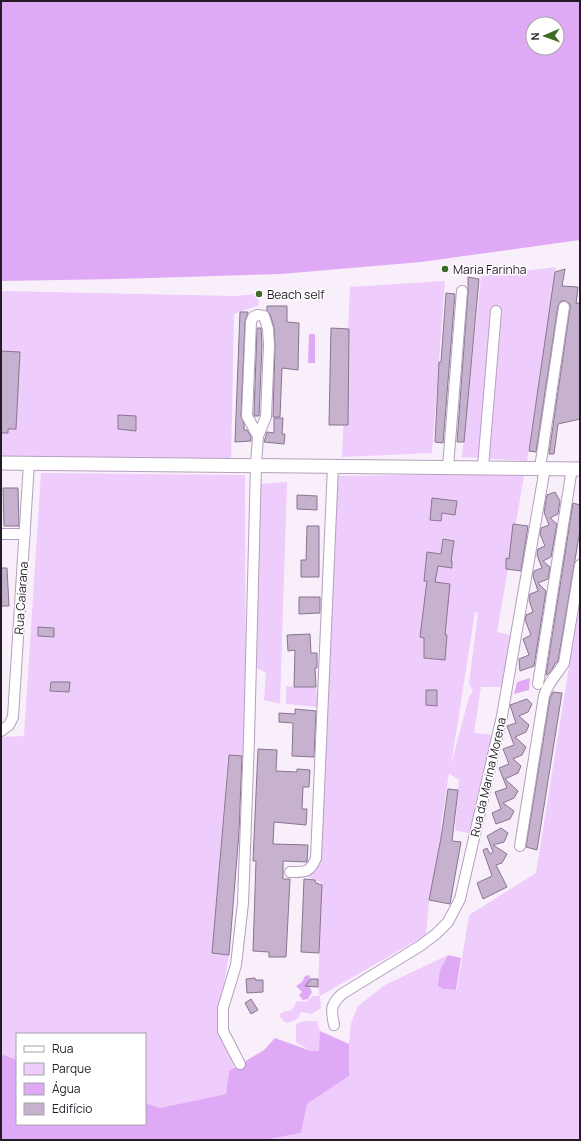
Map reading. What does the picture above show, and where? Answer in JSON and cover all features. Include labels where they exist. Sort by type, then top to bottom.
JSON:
[{"type":"main road","points":[[1,463],[256,465],[333,473],[448,467],[543,468],[578,466]]},
{"type":"street","points":[[448,467],[462,291]]},
{"type":"street","points":[[543,468],[564,307]]},
{"type":"street","points":[[484,467],[496,311]]},
{"type":"street","points":[[240,1064],[223,1031],[223,1008],[236,965],[243,904],[249,746],[256,465],[258,441],[266,416],[268,345],[266,321],[264,316],[260,315],[253,317],[251,322],[248,416],[258,441]]},
{"type":"street","name":"Rua Caiarana","points":[[3,731],[9,726],[13,717],[30,463]]},
{"type":"street","points":[[538,684],[570,482],[578,466]]},
{"type":"street","name":"Rua da Marina Morena","points":[[334,1025],[332,1013],[334,1001],[342,994],[420,946],[436,934],[448,922],[460,899],[502,716],[543,468]]},
{"type":"street","points":[[290,872],[305,872],[312,867],[316,858],[333,473]]},
{"type":"street","points":[[1,534],[25,534]]},
{"type":"street","points":[[520,846],[544,696],[547,686],[564,663],[580,565]]},
{"type":"green space","points":[[556,267],[527,461],[462,457],[481,276]]},
{"type":"green space","points":[[445,281],[432,453],[342,457],[350,287]]},
{"type":"green space","points":[[1,291],[235,296],[257,294],[259,305],[234,314],[231,461],[1,456]]},
{"type":"green space","points":[[41,473],[245,475],[246,757],[228,756],[212,953],[229,955],[220,1007],[221,1033],[234,1068],[229,1071],[226,1094],[160,1108],[146,1103],[146,1033],[16,1033],[16,1060],[1,1054],[1,737],[24,736]]},
{"type":"green space","points":[[496,474],[524,476],[497,632],[513,636],[504,687],[481,687],[474,733],[495,735],[471,834],[455,830],[459,780],[449,773],[441,826],[441,838],[429,900],[426,935],[320,996],[318,987],[322,883],[308,877],[320,864],[323,707],[336,476]],"holes":[[[475,612],[478,613],[469,683],[473,691],[469,697],[451,765]]]},
{"type":"green space","points":[[287,482],[280,704],[264,700],[266,673],[257,668],[260,484]]},
{"type":"green space","points":[[580,598],[580,1140],[264,1140],[301,1133],[307,1104],[349,1076],[349,1044],[351,1023],[358,1006],[385,985],[448,955],[440,970],[444,989],[457,990],[469,915],[536,873]]},
{"type":"green space","points":[[286,686],[316,687],[318,707],[286,704]]},
{"type":"green space","points":[[313,996],[320,996],[321,1008],[312,1014],[301,1012],[297,1019],[288,1023],[283,1021],[279,1015],[283,1012],[292,1010],[297,1001],[306,1002]]},
{"type":"green space","points":[[304,1021],[317,1021],[320,1031],[320,1051],[311,1051],[296,1042],[296,1024]]},
{"type":"water","points":[[1,1],[580,1],[580,240],[421,262],[281,274],[1,281]]},
{"type":"water","points":[[309,334],[315,334],[315,363],[308,363]]},
{"type":"water","points":[[530,678],[529,690],[514,694],[517,682]]},
{"type":"water","points":[[448,955],[461,958],[456,990],[444,989],[438,986],[440,970]]},
{"type":"water","points":[[309,975],[311,979],[308,983],[312,992],[308,999],[303,1000],[299,995],[302,992],[296,986],[302,982],[305,976]]},
{"type":"water","points":[[320,1031],[349,1044],[349,1076],[307,1104],[301,1133],[264,1140],[1,1140],[1,1054],[16,1060],[16,1125],[146,1125],[146,1103],[160,1108],[226,1094],[229,1071],[264,1050],[275,1038],[311,1051],[319,1051]]},
{"type":"building","points":[[565,269],[562,286],[578,287],[576,304],[580,302],[580,419],[558,424],[554,454],[549,454],[570,308],[570,304],[565,301],[561,301],[558,306],[536,452],[529,451],[555,272]]},
{"type":"building","points":[[468,277],[479,279],[464,442],[457,442],[468,292]]},
{"type":"building","points":[[446,293],[455,294],[443,443],[435,442],[439,362],[441,362]]},
{"type":"building","points":[[267,306],[287,306],[287,322],[299,323],[298,370],[282,368],[280,417],[273,417],[275,345],[274,327],[270,314],[267,311]]},
{"type":"building","points":[[240,312],[248,312],[245,322],[241,416],[244,424],[244,430],[247,430],[251,437],[251,441],[235,442]]},
{"type":"building","points":[[257,328],[261,328],[262,345],[259,416],[254,416],[254,414]]},
{"type":"building","points":[[331,328],[349,329],[348,425],[329,425]]},
{"type":"building","points":[[1,351],[20,352],[16,429],[8,429],[8,433],[1,433]]},
{"type":"building","points":[[118,415],[136,416],[136,431],[118,429]]},
{"type":"building","points":[[274,418],[283,418],[282,434],[285,434],[284,444],[264,442],[267,432],[274,433]]},
{"type":"building","points":[[3,488],[18,488],[19,526],[4,526]]},
{"type":"building","points":[[555,492],[560,501],[558,514],[550,518],[557,524],[551,557],[543,561],[550,567],[548,579],[538,583],[546,591],[534,666],[520,671],[519,659],[529,655],[523,639],[531,635],[525,620],[526,615],[533,612],[529,600],[530,594],[538,591],[533,576],[534,571],[542,568],[537,555],[538,549],[545,546],[540,534],[541,528],[549,525],[544,512],[547,495]]},
{"type":"building","points":[[297,495],[317,496],[317,510],[297,509]]},
{"type":"building","points":[[432,498],[457,501],[455,515],[442,513],[441,521],[430,520]]},
{"type":"building","points":[[573,503],[580,505],[580,530],[558,661],[546,675]]},
{"type":"building","points":[[513,524],[528,526],[521,571],[506,569],[506,558],[509,559]]},
{"type":"building","points":[[307,526],[319,526],[319,577],[301,577],[301,560],[306,560]]},
{"type":"building","points":[[443,539],[454,541],[451,561],[452,568],[438,566],[435,582],[450,584],[445,635],[447,635],[445,660],[424,658],[424,638],[420,637],[427,581],[424,581],[427,552],[441,554]]},
{"type":"building","points":[[1,568],[7,568],[9,606],[1,606]]},
{"type":"building","points":[[299,597],[320,597],[320,613],[299,614]]},
{"type":"building","points":[[38,627],[54,628],[54,637],[38,636]]},
{"type":"building","points":[[310,634],[311,653],[317,653],[317,668],[315,668],[316,687],[294,687],[295,650],[288,651],[287,635]]},
{"type":"building","points":[[51,682],[70,682],[69,692],[50,691]]},
{"type":"building","points":[[426,690],[437,690],[437,706],[426,705]]},
{"type":"building","points":[[553,692],[562,693],[537,850],[526,847],[550,698]]},
{"type":"building","points":[[527,699],[532,704],[528,712],[519,716],[529,725],[526,732],[515,737],[526,747],[522,755],[513,759],[521,766],[518,773],[505,779],[518,791],[514,798],[503,803],[514,811],[510,819],[496,824],[492,813],[501,809],[495,792],[507,788],[499,768],[509,764],[503,749],[514,745],[507,726],[516,723],[510,705]]},
{"type":"building","points":[[295,709],[316,711],[314,757],[292,756],[293,723],[279,722],[279,713],[295,714]]},
{"type":"building","points":[[258,749],[277,750],[276,771],[297,772],[297,769],[310,770],[309,787],[303,787],[302,809],[307,809],[306,825],[274,822],[273,844],[308,845],[307,862],[283,861],[283,879],[290,879],[286,957],[269,957],[269,952],[253,951],[256,861],[253,861]]},
{"type":"building","points":[[229,755],[242,756],[239,832],[229,955],[212,953]]},
{"type":"building","points":[[448,789],[458,790],[452,841],[461,842],[450,904],[429,900],[441,838]]},
{"type":"building","points":[[501,828],[508,833],[504,842],[493,845],[507,854],[502,863],[496,865],[507,887],[483,899],[477,883],[492,876],[483,850],[487,848],[490,854],[493,852],[487,836]]},
{"type":"building","points":[[304,879],[315,880],[316,883],[322,885],[319,953],[301,952]]},
{"type":"building","points":[[255,978],[255,980],[263,980],[263,992],[247,993],[246,979]]},
{"type":"building","points":[[311,979],[318,979],[318,987],[305,986]]},
{"type":"building","points":[[251,999],[258,1010],[251,1014],[245,1003]]},
{"type":"place","name":"Maria Farinha","points":[[445,269]]},
{"type":"place","name":"Beach self","points":[[259,294]]}]
